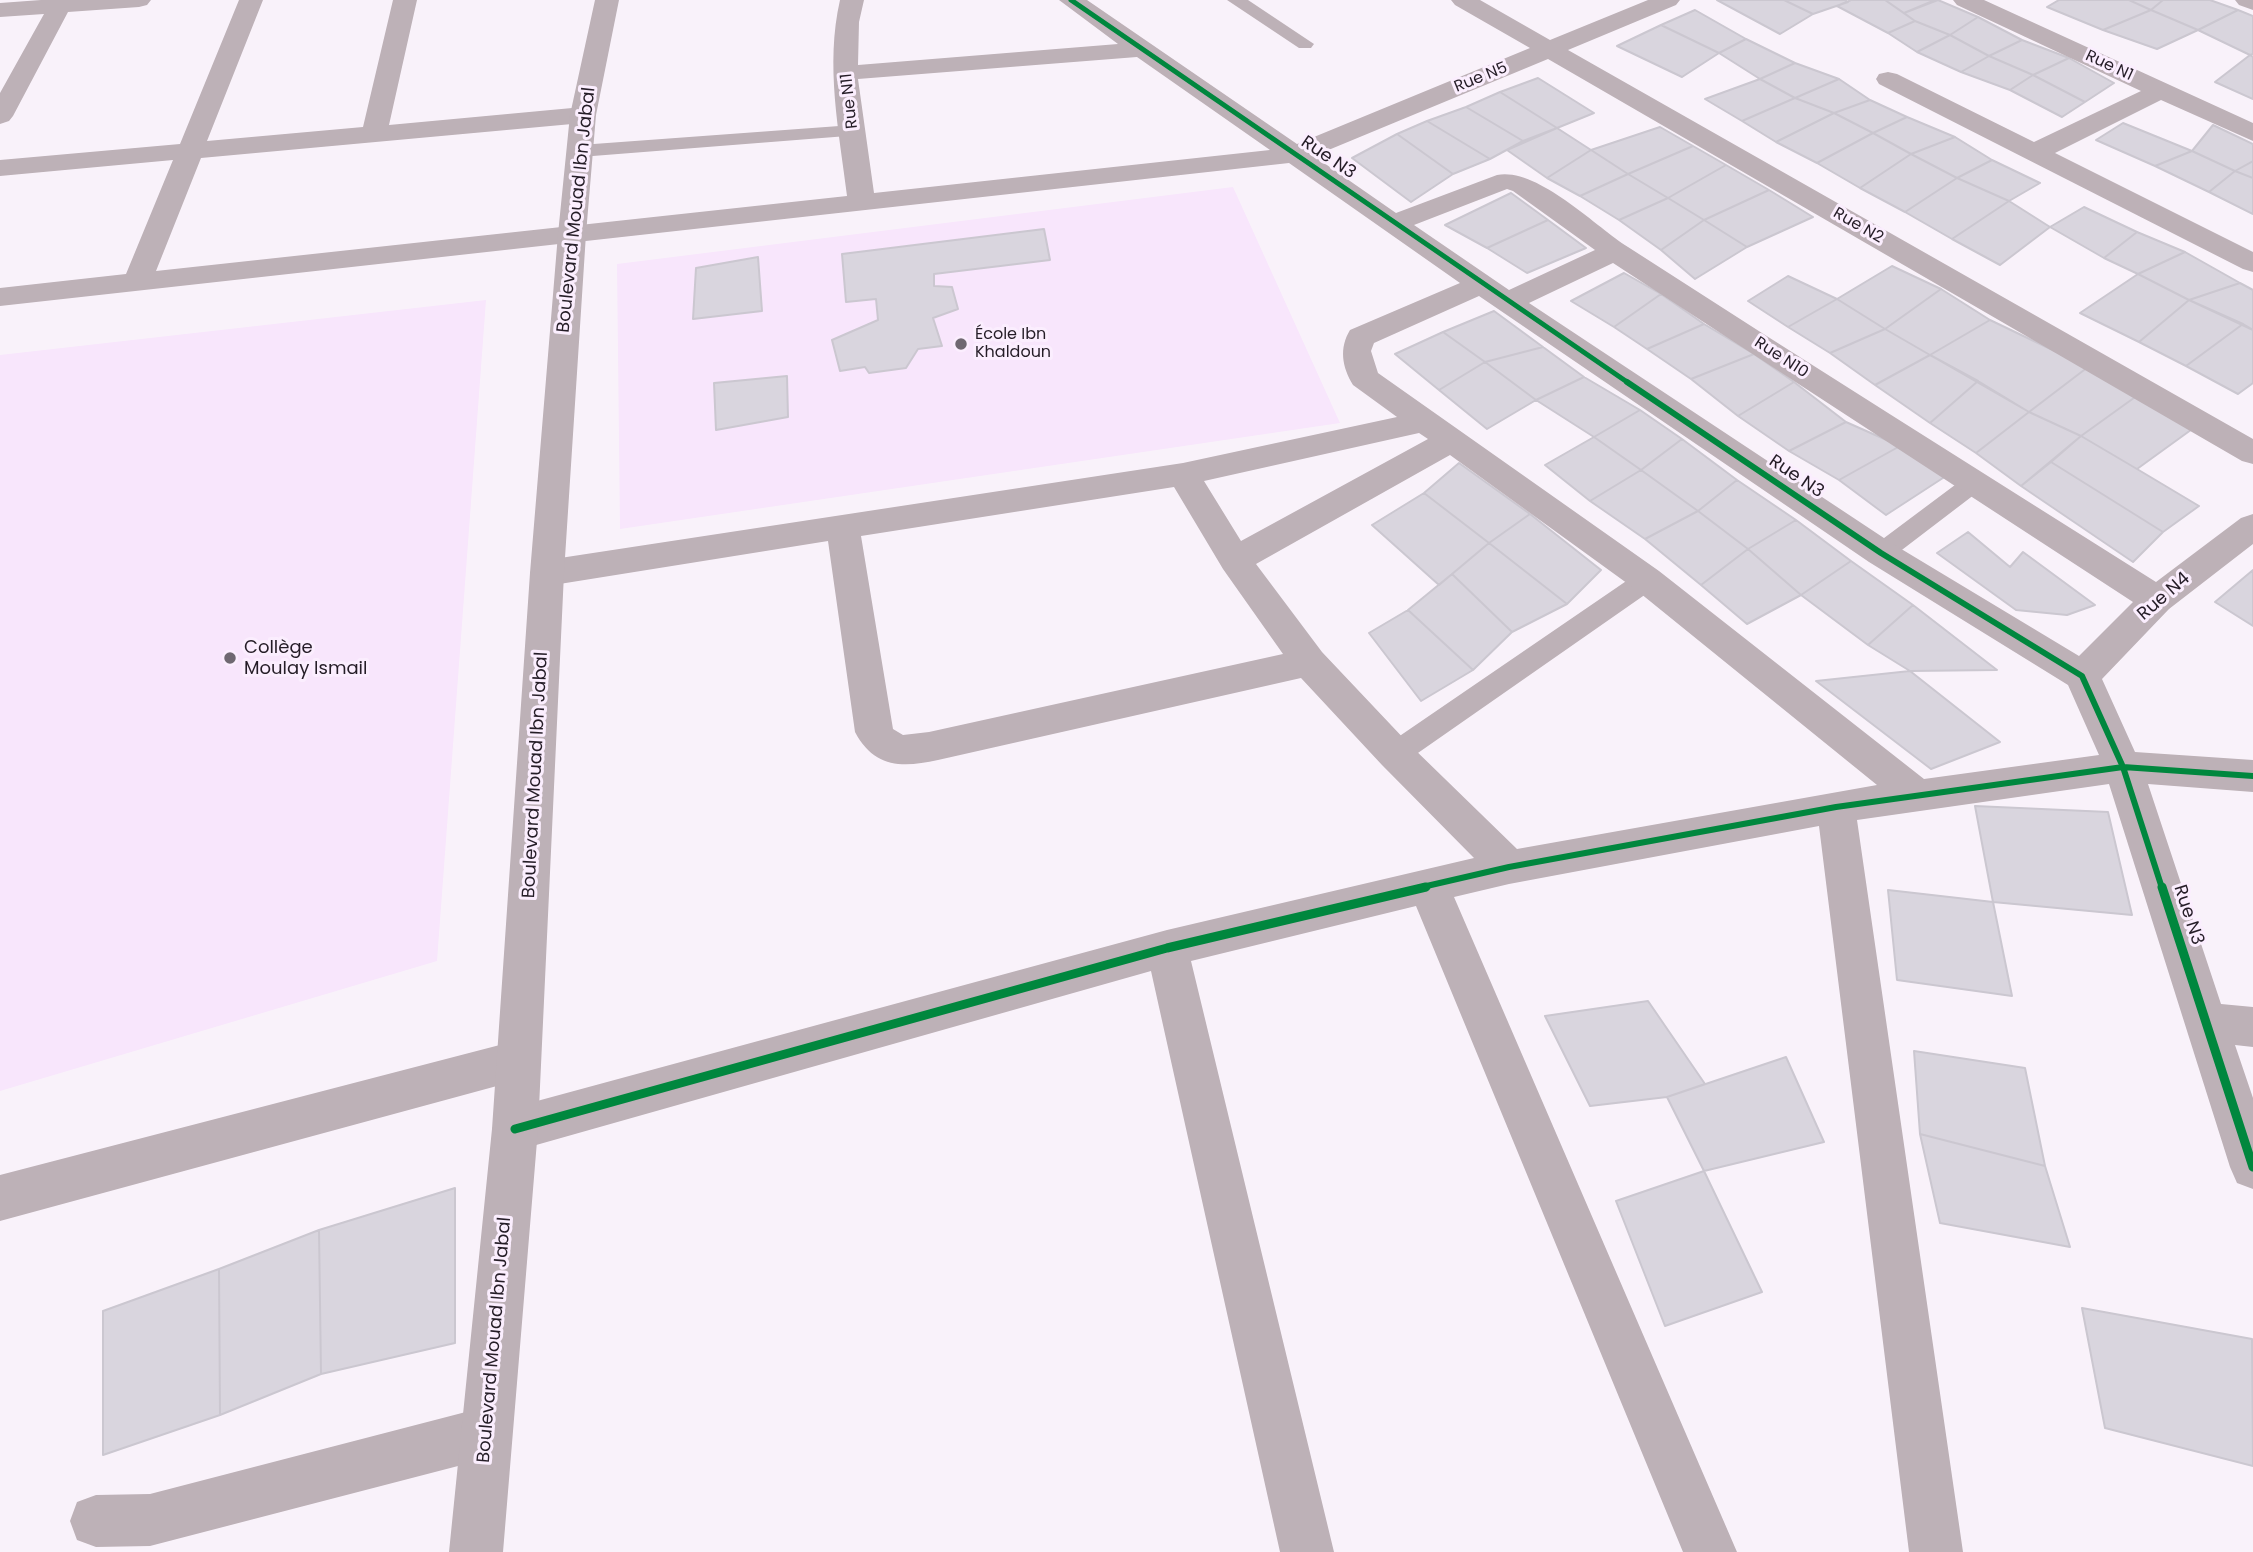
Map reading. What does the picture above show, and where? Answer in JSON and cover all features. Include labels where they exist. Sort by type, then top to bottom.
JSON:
[{"type":"street","points":[[0,10],[62,3],[139,0]]},
{"type":"street","points":[[137,283],[251,0]]},
{"type":"street","points":[[374,134],[405,0]]},
{"type":"street","name":"Boulevard Mouad Ibn Jabal","points":[[476,1552],[515,1129],[547,573],[572,234],[583,115],[607,0]]},
{"type":"street","name":"Rue N11","points":[[852,0],[846,17],[846,73],[862,203]]},
{"type":"street","name":"Rue N3","points":[[1071,0],[1507,302],[1881,553],[2082,676],[2123,767],[2253,1167]]},
{"type":"street","name":"Rue N2","points":[[1462,0],[2253,453]]},
{"type":"street","name":"Rue N5","points":[[0,297],[1294,155],[1668,0]]},
{"type":"street","name":"Rue N1","points":[[1965,0],[2253,132]]},
{"type":"street","points":[[2247,0],[2253,3]]},
{"type":"street","points":[[0,116],[62,3]]},
{"type":"street","points":[[846,73],[1141,49]]},
{"type":"street","points":[[1888,79],[2253,263]]},
{"type":"street","points":[[2033,153],[2162,90]]},
{"type":"street","points":[[0,168],[583,115]]},
{"type":"street","name":"Rue N10","points":[[1395,223],[1491,185],[1515,182],[1532,191],[1615,251],[2157,600]]},
{"type":"street","points":[[1507,302],[1615,251]]},
{"type":"street","points":[[1481,284],[1362,337],[1356,351],[1364,378],[1647,580],[1917,795]]},
{"type":"street","points":[[547,573],[1183,474],[1425,421]]},
{"type":"street","points":[[1235,560],[1453,439]]},
{"type":"street","points":[[1183,474],[1235,560],[1309,662],[1395,754],[1509,867]]},
{"type":"street","name":"Rue N4","points":[[2082,676],[2157,600],[2253,526]]},
{"type":"street","points":[[843,529],[874,732],[879,741],[899,750],[938,745],[1309,662]]},
{"type":"street","points":[[515,1129],[1167,948],[1509,867],[1836,807],[2123,767],[2253,776]]},
{"type":"street","points":[[1836,807],[1932,1505],[1936,1552]]},
{"type":"street","points":[[1428,885],[1710,1552]]},
{"type":"street","points":[[1167,948],[1307,1552]]},
{"type":"street","points":[[2206,1022],[2253,1027]]},
{"type":"street","points":[[0,1198],[519,1060]]},
{"type":"street","points":[[96,1521],[150,1520],[485,1433]]},
{"type":"lane","points":[[1236,0],[1305,44]]},
{"type":"lane","points":[[580,151],[853,131]]},
{"type":"lane","points":[[1881,553],[1975,482]]},
{"type":"lane","points":[[1395,754],[1647,580]]},
{"type":"shaded area","name":"École Ibn Khaldoun","points":[[1233,187],[1340,423],[620,529],[617,264]]},
{"type":"shaded area","name":"Collège Moulay Ismail","points":[[486,300],[437,961],[0,1091],[0,355]]},
{"type":"building","points":[[1717,0],[1784,0],[1813,14],[1780,34]]},
{"type":"building","points":[[1784,0],[1845,0],[1848,2],[1813,14]]},
{"type":"building","points":[[1851,0],[1885,0],[1915,21],[1888,33],[1837,6]]},
{"type":"building","points":[[1885,0],[1935,0],[1904,13]]},
{"type":"building","points":[[1938,0],[1978,17],[1950,35],[1915,21],[1904,13]]},
{"type":"building","points":[[2059,0],[2129,0],[2151,10],[2103,30],[2047,7]]},
{"type":"building","points":[[2129,0],[2163,0],[2151,10]]},
{"type":"building","points":[[2163,0],[2210,0],[2238,10],[2198,30],[2151,10]]},
{"type":"building","points":[[1695,10],[1746,39],[1719,53],[1661,25]]},
{"type":"building","points":[[2151,10],[2198,30],[2157,49],[2103,30]]},
{"type":"building","points":[[2238,10],[2253,16],[2253,54],[2250,55],[2198,30]]},
{"type":"building","points":[[1978,17],[2022,40],[1989,56],[1950,35]]},
{"type":"building","points":[[1915,21],[1950,35],[1917,52],[1888,33]]},
{"type":"building","points":[[1661,25],[1719,53],[1682,77],[1617,46]]},
{"type":"building","points":[[1950,35],[1989,56],[1961,72],[1917,52]]},
{"type":"building","points":[[1746,39],[1795,63],[1760,79],[1719,53]]},
{"type":"building","points":[[2022,40],[2069,58],[2033,75],[1989,56]]},
{"type":"building","points":[[2250,55],[2253,57],[2253,99],[2215,82]]},
{"type":"building","points":[[1989,56],[2033,75],[2010,90],[1961,72]]},
{"type":"building","points":[[2069,58],[2114,83],[2085,102],[2033,75]]},
{"type":"building","points":[[1795,63],[1839,79],[1795,98],[1760,79]]},
{"type":"building","points":[[2033,75],[2085,102],[2062,117],[2010,90]]},
{"type":"building","points":[[1538,78],[1594,113],[1557,128],[1500,92]]},
{"type":"building","points":[[1760,79],[1795,98],[1742,121],[1705,99]]},
{"type":"building","points":[[1839,79],[1870,100],[1834,113],[1795,98]]},
{"type":"building","points":[[1500,92],[1557,128],[1523,141],[1466,107]]},
{"type":"building","points":[[1795,98],[1834,113],[1776,142],[1742,121]]},
{"type":"building","points":[[1870,100],[1907,117],[1873,133],[1834,113]]},
{"type":"building","points":[[1466,107],[1523,141],[1490,159],[1427,121]]},
{"type":"building","points":[[1834,113],[1873,133],[1817,163],[1776,142]]},
{"type":"building","points":[[1907,117],[1955,137],[1911,154],[1873,133]]},
{"type":"building","points":[[1427,121],[1490,159],[1453,174],[1397,134]]},
{"type":"building","points":[[2123,123],[2192,151],[2155,166],[2096,140]]},
{"type":"building","points":[[2213,125],[2253,144],[2253,161],[2235,171],[2192,151]]},
{"type":"building","points":[[1660,127],[1693,146],[1628,174],[1591,150]]},
{"type":"building","points":[[1557,128],[1591,150],[1547,178],[1507,150]]},
{"type":"building","points":[[1873,133],[1911,154],[1860,188],[1817,163]]},
{"type":"building","points":[[1397,134],[1453,174],[1411,202],[1352,158]]},
{"type":"building","points":[[1955,137],[1992,160],[1957,178],[1911,154]]},
{"type":"building","points":[[1693,146],[1726,165],[1668,198],[1628,174]]},
{"type":"building","points":[[1591,150],[1628,174],[1580,196],[1547,178]]},
{"type":"building","points":[[2192,151],[2235,171],[2209,192],[2155,166]]},
{"type":"building","points":[[1911,154],[1957,178],[1905,212],[1860,188]]},
{"type":"building","points":[[1992,160],[2040,183],[2009,201],[1957,178]]},
{"type":"building","points":[[2253,161],[2253,178],[2235,171]]},
{"type":"building","points":[[1726,165],[1769,190],[1704,220],[1668,198]]},
{"type":"building","points":[[2235,171],[2253,178],[2253,214],[2209,192]]},
{"type":"building","points":[[1628,174],[1668,198],[1619,220],[1580,196]]},
{"type":"building","points":[[1957,178],[2009,201],[1952,239],[1905,212]]},
{"type":"building","points":[[1769,190],[1813,217],[1747,247],[1704,220]]},
{"type":"building","points":[[1511,193],[1548,220],[1487,248],[1445,225]]},
{"type":"building","points":[[1668,198],[1704,220],[1661,250],[1619,220]]},
{"type":"building","points":[[2009,201],[2050,227],[2000,265],[1952,239]]},
{"type":"building","points":[[2084,207],[2137,232],[2104,258],[2050,227]]},
{"type":"building","points":[[1548,220],[1586,248],[1527,273],[1487,248]]},
{"type":"building","points":[[1704,220],[1747,247],[1695,279],[1661,250]]},
{"type":"building","points":[[1044,229],[1050,260],[934,274],[934,286],[952,287],[958,309],[933,318],[942,346],[918,349],[906,368],[869,373],[865,367],[840,371],[832,340],[878,320],[876,299],[846,302],[842,254]]},
{"type":"building","points":[[2137,232],[2185,252],[2138,274],[2104,258]]},
{"type":"building","points":[[2185,252],[2240,283],[2189,300],[2138,274]]},
{"type":"building","points":[[758,257],[762,311],[693,319],[696,268]]},
{"type":"building","points":[[1892,266],[1941,289],[1885,329],[1837,299]]},
{"type":"building","points":[[1624,273],[1661,294],[1614,327],[1571,301]]},
{"type":"building","points":[[2138,274],[2189,300],[2139,342],[2080,313]]},
{"type":"building","points":[[1788,276],[1837,299],[1788,327],[1748,301]]},
{"type":"building","points":[[2240,283],[2253,290],[2253,330],[2189,300]]},
{"type":"building","points":[[1941,289],[1990,320],[1930,355],[1885,329]]},
{"type":"building","points":[[1661,294],[1704,324],[1647,349],[1614,327]]},
{"type":"building","points":[[1837,299],[1885,329],[1830,353],[1788,327]]},
{"type":"building","points":[[2189,300],[2243,324],[2186,366],[2139,342]]},
{"type":"building","points":[[1494,311],[1543,347],[1485,362],[1443,332]]},
{"type":"building","points":[[1990,320],[2088,367],[2029,412],[1930,355]]},
{"type":"building","points":[[1704,324],[1754,354],[1691,379],[1647,349]]},
{"type":"building","points":[[2243,324],[2253,330],[2253,383],[2238,394],[2186,366]]},
{"type":"building","points":[[1885,329],[1930,355],[1875,385],[1830,353]]},
{"type":"building","points":[[1443,332],[1485,362],[1439,390],[1395,354]]},
{"type":"building","points":[[1543,347],[1584,377],[1536,400],[1485,362]]},
{"type":"building","points":[[1754,354],[1794,382],[1738,416],[1691,379]]},
{"type":"building","points":[[1930,355],[1978,381],[1930,423],[1875,385]]},
{"type":"building","points":[[1485,362],[1536,400],[1487,429],[1439,390]]},
{"type":"building","points":[[2088,367],[2138,395],[2081,436],[2029,412]]},
{"type":"building","points":[[787,376],[788,417],[716,430],[714,383]]},
{"type":"building","points":[[1584,377],[1640,410],[1594,437],[1536,400]]},
{"type":"building","points":[[1978,381],[2029,412],[1976,453],[1930,423]]},
{"type":"building","points":[[1794,382],[1846,422],[1789,451],[1738,416]]},
{"type":"building","points":[[2138,395],[2195,427],[2137,469],[2081,436]]},
{"type":"building","points":[[1640,410],[1682,439],[1641,470],[1594,437]]},
{"type":"building","points":[[2029,412],[2081,436],[2021,486],[1976,453]]},
{"type":"building","points":[[1846,422],[1900,446],[1839,480],[1789,451]]},
{"type":"building","points":[[2081,436],[2199,506],[2163,532],[2051,462]]},
{"type":"building","points":[[1594,437],[1641,470],[1590,501],[1545,465]]},
{"type":"building","points":[[1682,439],[1737,480],[1698,511],[1641,470]]},
{"type":"building","points":[[1900,446],[1946,476],[1886,515],[1839,480]]},
{"type":"building","points":[[2051,462],[2163,532],[2133,562],[2021,486]]},
{"type":"building","points":[[1459,463],[1530,514],[1489,543],[1424,493]]},
{"type":"building","points":[[1641,470],[1698,511],[1645,539],[1590,501]]},
{"type":"building","points":[[1737,480],[1796,520],[1748,549],[1698,511]]},
{"type":"building","points":[[1424,493],[1489,543],[1439,585],[1372,525]]},
{"type":"building","points":[[1698,511],[1748,549],[1701,585],[1645,539]]},
{"type":"building","points":[[1530,514],[1601,570],[1567,604],[1489,543]]},
{"type":"building","points":[[1796,520],[1851,561],[1801,595],[1748,549]]},
{"type":"building","points":[[1968,532],[2010,567],[2023,552],[2095,605],[2067,615],[2016,610],[1937,553]]},
{"type":"building","points":[[1489,543],[1567,604],[1512,632],[1452,574]]},
{"type":"building","points":[[1748,549],[1801,595],[1747,624],[1701,585]]},
{"type":"building","points":[[1851,561],[1913,605],[1868,645],[1801,595]]},
{"type":"building","points":[[2253,570],[2253,626],[2215,602]]},
{"type":"building","points":[[1452,574],[1512,632],[1473,670],[1408,610]]},
{"type":"building","points":[[1913,605],[1997,670],[1910,671],[1868,645]]},
{"type":"building","points":[[1408,610],[1473,670],[1421,701],[1369,633]]},
{"type":"building","points":[[1910,671],[2000,742],[1931,769],[1816,681]]},
{"type":"building","points":[[1975,806],[2108,812],[2132,915],[1993,902]]},
{"type":"building","points":[[1888,890],[1993,902],[2012,996],[1897,980]]},
{"type":"building","points":[[1648,1001],[1705,1084],[1667,1097],[1590,1106],[1545,1016]]},
{"type":"building","points":[[1914,1051],[2025,1068],[2045,1166],[1920,1134]]},
{"type":"building","points":[[1786,1057],[1824,1142],[1704,1171],[1667,1097]]},
{"type":"building","points":[[1920,1134],[2045,1166],[2070,1247],[1940,1223]]},
{"type":"building","points":[[1704,1171],[1762,1292],[1665,1326],[1616,1201]]},
{"type":"building","points":[[455,1188],[455,1343],[321,1374],[319,1230]]},
{"type":"building","points":[[319,1230],[321,1374],[220,1415],[219,1269]]},
{"type":"building","points":[[219,1269],[220,1415],[103,1455],[103,1311]]},
{"type":"building","points":[[2082,1308],[2252,1339],[2253,1466],[2105,1428]]},
{"type":"cycle path","points":[[1071,0],[1481,284],[1881,553],[2082,676],[2123,767],[2253,1167]]},
{"type":"cycle path","points":[[515,1129],[1167,948],[1509,867],[1836,807],[2123,767],[2253,776]]},
{"type":"place","name":"École Ibn Khaldoun","points":[[961,344]]},
{"type":"place","name":"Collège Moulay Ismail","points":[[230,658]]}]
